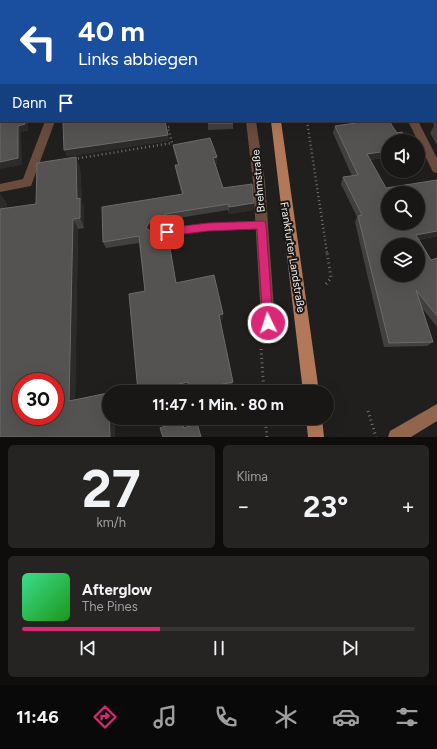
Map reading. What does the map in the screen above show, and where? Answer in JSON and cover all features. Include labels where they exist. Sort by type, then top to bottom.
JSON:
[{"type":"main road","name":"Frankfurter Landstraße","points":[[276,122],[283,191],[299,292],[310,385]]},
{"type":"main road","points":[[315,425],[316,437]]},
{"type":"street","points":[[0,188],[27,184],[50,122]]},
{"type":"street","name":"Brehmstraße","points":[[251,122],[259,182],[269,337]]},
{"type":"street","points":[[414,122],[437,169]]},
{"type":"street","points":[[396,437],[437,412]]},
{"type":"lane","points":[[154,233],[208,227],[262,225]]},
{"type":"path","points":[[307,122],[331,278],[326,284]]},
{"type":"path","points":[[72,159],[172,143],[168,128],[172,127]]},
{"type":"path","points":[[264,385],[261,349],[269,337]]},
{"type":"path","points":[[368,410],[376,437]]},
{"type":"path","points":[[266,425],[267,437]]},
{"type":"building","points":[[0,122],[25,122],[25,124],[18,126],[18,158],[0,162]]},
{"type":"building","points":[[165,122],[168,135],[64,150],[63,123]]},
{"type":"building","points":[[208,122],[233,122],[233,123]]},
{"type":"building","points":[[356,122],[390,122],[397,133],[402,132],[403,134],[381,134],[381,152],[367,154],[385,186],[381,186],[381,230],[425,230],[425,186],[399,186],[437,180],[437,231],[416,235],[418,238],[381,238],[381,282],[425,282],[425,250],[431,260],[437,258],[437,316],[416,290],[433,342],[389,343],[358,216],[362,215],[343,177],[358,175],[335,126]]},
{"type":"building","points":[[210,138],[217,157],[213,158],[223,188],[252,184],[254,203],[229,207],[228,204],[165,214],[166,220],[149,222],[146,228],[152,232],[167,231],[176,283],[214,275],[223,314],[219,315],[233,382],[218,385],[188,385],[188,382],[175,385],[137,385],[129,294],[145,291],[139,236],[103,242],[102,207],[183,194],[175,165],[179,165],[173,145]]},
{"type":"building","points":[[76,157],[77,199],[80,198],[80,218],[73,219],[69,401],[102,394],[102,425],[109,425],[110,437],[0,437],[0,209],[36,204],[37,163]]},
{"type":"building","points":[[168,425],[183,425],[184,428],[192,425],[198,425],[201,437],[163,437],[160,428]]},
{"type":"route","points":[[167,232],[208,227],[262,225],[268,323]]}]
